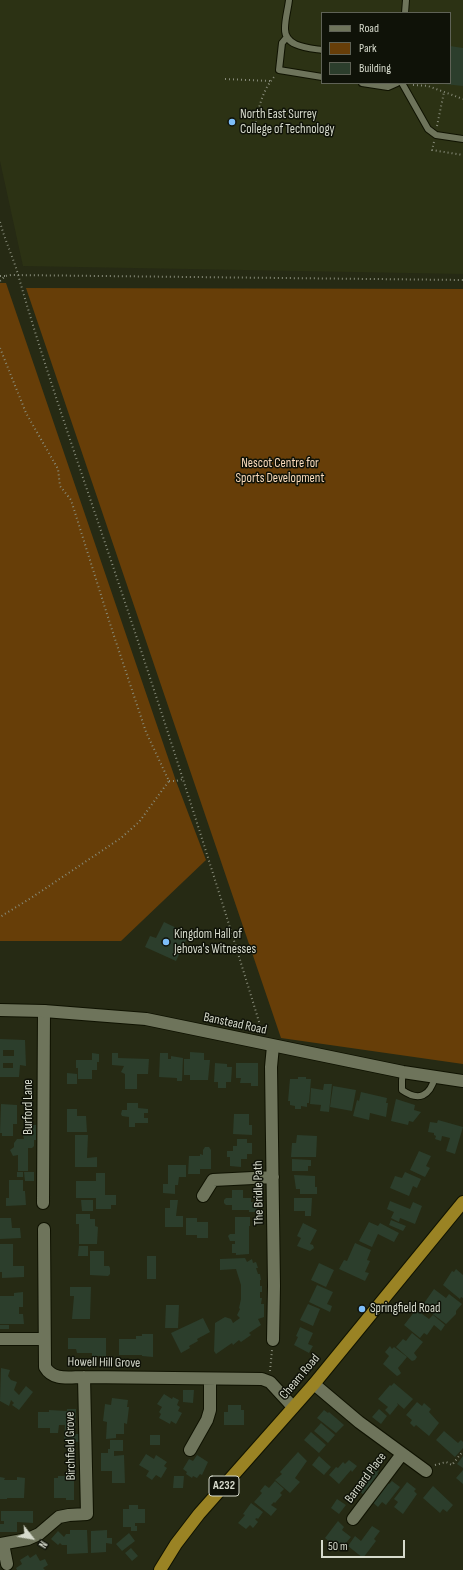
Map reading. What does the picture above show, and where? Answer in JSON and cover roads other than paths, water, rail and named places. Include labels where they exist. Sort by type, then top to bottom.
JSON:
[{"type":"highway","name":"Cheam Road","points":[[160,1570],[176,1544],[195,1519],[314,1384],[463,1202]]},
{"type":"street","name":"Banstead Road","points":[[0,1010],[44,1011],[146,1019],[403,1072],[463,1081]]},
{"type":"street","name":"Burford Lane","points":[[43,1203],[44,1011]]},
{"type":"street","name":"The Bridle Path","points":[[273,1046],[271,1067],[273,1340]]},
{"type":"street","points":[[203,1196],[213,1180],[273,1177]]},
{"type":"street","name":"Howell Hill Grove","points":[[44,1229],[44,1339],[45,1367],[49,1373],[55,1376],[84,1377],[262,1379],[270,1382],[294,1407]]},
{"type":"street","points":[[0,1339],[44,1339]]},
{"type":"street","name":"Birchfield Grove","points":[[2,1544],[28,1539],[39,1534],[59,1517],[87,1514],[84,1377]]},
{"type":"street","points":[[190,1450],[207,1420],[210,1410],[210,1379]]},
{"type":"street","points":[[314,1384],[359,1422],[426,1471]]},
{"type":"street","name":"Barnard Place","points":[[353,1519],[402,1454]]},
{"type":"street","points":[[2,1544],[6,1564]]},
{"type":"lane","points":[[289,0],[284,29],[287,37],[292,43],[300,47],[321,50]]},
{"type":"lane","points":[[405,12],[406,0]]},
{"type":"lane","points":[[287,37],[282,43],[280,70],[321,77]]},
{"type":"lane","points":[[368,84],[388,87],[395,84]]},
{"type":"lane","points":[[403,84],[428,129],[436,135],[463,139]]},
{"type":"lane","points":[[403,1072],[402,1090],[408,1095],[418,1097],[425,1095],[433,1086],[435,1077]]},
{"type":"place","name":"North East Surrey College of Technology","points":[[232,122]]},
{"type":"place","name":"Kingdom Hall of Jehova's Witnesses","points":[[166,942]]},
{"type":"place","name":"Springfield Road","points":[[362,1309]]},
{"type":"park label","name":"Nescot Centre for Sports Development","points":[[280,472]]}]
